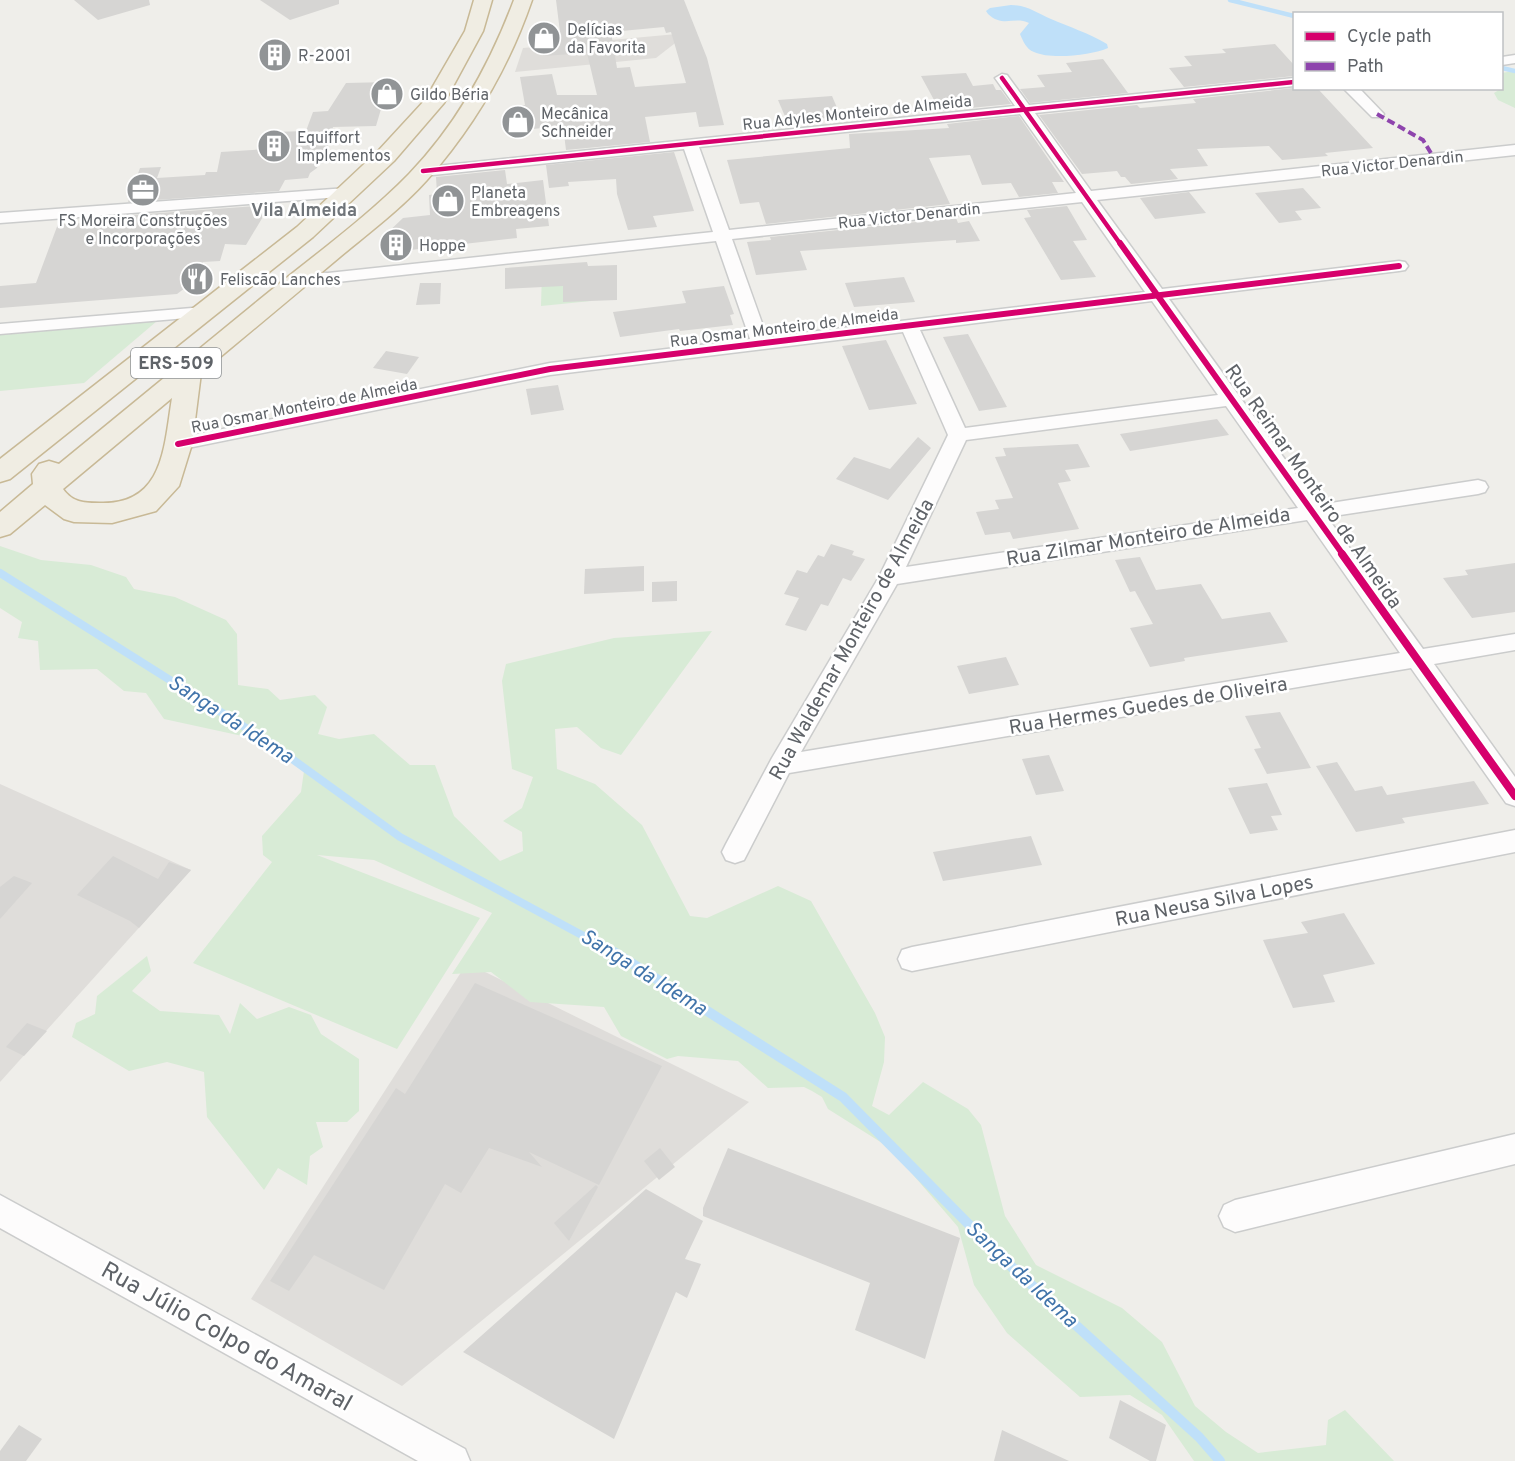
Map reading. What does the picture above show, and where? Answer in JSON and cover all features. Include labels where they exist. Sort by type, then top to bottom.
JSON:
[{"type":"highway","name":"ERS-509","points":[[1,472],[305,232],[402,140],[434,103],[474,32],[483,0]]},
{"type":"highway","name":"ERS-509","points":[[0,527],[366,223],[423,171],[447,142],[479,94],[508,40],[523,0]]},
{"type":"highway","name":"ERS-509","points":[[189,371],[177,444],[165,486],[146,504],[112,513],[74,512],[57,501],[48,489],[46,474],[54,462],[200,344],[242,305],[303,242],[305,232]]},
{"type":"street","name":"Rua Reimar Monteiro de Almeida","points":[[1002,78],[1515,796]]},
{"type":"street","name":"Rua Adyles Monteiro de Almeida","points":[[423,171],[1293,82]]},
{"type":"street","points":[[1352,90],[1377,114]]},
{"type":"street","points":[[690,143],[760,343]]},
{"type":"street","name":"Rua Victor Denardin","points":[[303,276],[328,278],[1515,150]]},
{"type":"street","points":[[0,218],[347,193]]},
{"type":"street","name":"Rua Osmar Monteiro de Almeida","points":[[177,444],[550,369],[1399,266]]},
{"type":"street","points":[[0,329],[204,312]]},
{"type":"street","points":[[909,325],[958,435],[1232,399]]},
{"type":"street","name":"Rua Waldemar Monteiro de Almeida","points":[[735,852],[781,765],[890,577],[958,435]]},
{"type":"street","name":"Rua Zilmar Monteiro de Almeida","points":[[890,577],[1478,487]]},
{"type":"street","name":"Rua Hermes Guedes de Oliveira","points":[[781,765],[1515,642]]},
{"type":"street","name":"Rua Neusa Silva Lopes","points":[[912,959],[1515,841]]},
{"type":"street","points":[[1235,1216],[1515,1149]]},
{"type":"street","name":"Rua Júlio Colpo do Amaral","points":[[0,1211],[453,1461]]},
{"type":"shaded area","points":[[688,33],[656,58],[515,72],[523,48]]},
{"type":"shaded area","points":[[0,784],[191,870],[0,1082]]},
{"type":"shaded area","points":[[467,963],[749,1102],[402,1386],[251,1299]]},
{"type":"green space","points":[[1515,72],[1515,108],[1498,100],[1494,93],[1503,90],[1503,73]]},
{"type":"green space","points":[[589,267],[591,301],[541,306],[542,271]]},
{"type":"green space","points":[[157,321],[84,383],[0,391],[0,335]]},
{"type":"green space","points":[[0,546],[41,560],[91,565],[126,577],[134,589],[175,597],[226,620],[237,634],[238,685],[268,689],[280,700],[315,695],[327,707],[318,734],[339,739],[374,734],[410,765],[435,765],[454,816],[500,861],[523,851],[522,832],[503,821],[522,808],[533,777],[512,769],[502,681],[506,664],[614,638],[712,631],[621,755],[601,748],[577,727],[555,729],[557,769],[595,784],[642,825],[690,916],[707,918],[778,886],[811,901],[875,1013],[885,1037],[884,1062],[872,1106],[889,1115],[923,1082],[968,1109],[981,1125],[1005,1216],[1036,1265],[1122,1308],[1162,1342],[1195,1406],[1226,1432],[1258,1453],[1326,1445],[1328,1420],[1345,1410],[1394,1461],[1194,1461],[1162,1415],[1130,1395],[1080,1397],[1007,1333],[974,1285],[958,1227],[890,1148],[828,1109],[822,1097],[804,1087],[768,1088],[738,1061],[678,1056],[667,1059],[621,1036],[604,1007],[530,1002],[491,972],[452,974],[492,913],[374,860],[317,855],[480,918],[397,1049],[193,963],[272,862],[263,855],[262,836],[301,792],[305,764],[281,760],[275,743],[164,719],[146,693],[124,691],[97,669],[40,670],[38,641],[18,638],[22,622],[0,608]]},
{"type":"green space","points":[[147,956],[151,971],[132,991],[160,1011],[219,1015],[230,1034],[240,1003],[257,1019],[289,1007],[311,1015],[321,1034],[359,1059],[359,1111],[347,1122],[316,1122],[323,1147],[310,1156],[307,1185],[278,1168],[264,1190],[207,1117],[204,1072],[167,1062],[129,1071],[72,1037],[76,1023],[95,1014],[97,996]]},
{"type":"water","points":[[1011,5],[1027,8],[1086,33],[1107,44],[1108,48],[1071,56],[1050,56],[1031,51],[1020,34],[1029,23],[999,20],[986,11],[990,8]]},
{"type":"building","points":[[74,0],[149,0],[150,5],[98,20]]},
{"type":"building","points":[[260,0],[339,0],[339,4],[290,20]]},
{"type":"building","points":[[556,0],[684,0],[707,58],[724,125],[699,127],[696,112],[645,117],[650,142],[566,150],[563,126],[512,131],[512,106],[525,105],[520,77],[552,74],[557,95],[597,95],[587,53],[543,56],[541,33],[560,32]],"holes":[[[664,27],[666,33],[671,32],[686,83],[635,87],[630,67],[617,68],[611,32]]]},
{"type":"building","points":[[1275,44],[1293,64],[1293,76],[1184,87],[1169,68],[1192,66],[1184,56],[1226,53],[1222,49]]},
{"type":"building","points":[[1103,59],[1128,93],[1030,103],[1020,89],[1045,87],[1037,75],[1072,72],[1066,63]]},
{"type":"building","points":[[966,73],[973,86],[993,84],[996,90],[1001,90],[1011,104],[940,111],[921,76]]},
{"type":"building","points":[[389,82],[376,126],[333,127],[323,163],[318,164],[308,178],[285,180],[279,191],[128,202],[140,168],[161,167],[157,178],[217,172],[221,152],[267,149],[273,132],[306,131],[313,112],[328,111],[346,83]]},
{"type":"building","points":[[1293,88],[1293,90],[1319,90],[1373,148],[1325,153],[1328,156],[1282,160],[1269,146],[1197,149],[1208,166],[1170,169],[1178,179],[1131,184],[1117,171],[1082,174],[1039,115],[1137,105],[1140,108],[1196,103],[1193,99]]},
{"type":"building","points":[[832,96],[841,117],[787,121],[778,100]]},
{"type":"building","points":[[1019,116],[1064,182],[1052,182],[1058,193],[1019,197],[1011,183],[982,185],[970,155],[929,158],[950,204],[766,224],[759,202],[740,204],[727,160],[850,148],[849,134],[949,128],[947,124]]},
{"type":"building","points":[[674,152],[694,211],[653,216],[657,227],[628,230],[617,194],[616,179],[568,182],[569,186],[549,188],[546,165]]},
{"type":"building","points":[[505,170],[507,184],[543,180],[549,226],[516,229],[517,238],[384,253],[383,237],[403,218],[430,215],[429,195],[437,194],[436,177]]},
{"type":"building","points":[[1303,188],[1321,208],[1295,211],[1302,220],[1279,223],[1255,193]]},
{"type":"building","points":[[1189,192],[1206,213],[1155,219],[1140,198]]},
{"type":"building","points":[[270,205],[246,245],[225,244],[220,261],[203,262],[197,279],[177,294],[0,308],[0,286],[36,283],[58,224],[89,223],[91,218]]},
{"type":"building","points":[[1067,206],[1087,240],[1073,241],[1096,277],[1061,280],[1024,218],[1031,217],[1027,210]]},
{"type":"building","points":[[956,218],[958,223],[969,221],[980,241],[956,243],[956,240],[800,251],[807,270],[756,275],[747,242],[771,240],[770,237]]},
{"type":"building","points":[[587,262],[588,266],[617,265],[617,300],[563,302],[563,286],[505,289],[505,268]]},
{"type":"building","points":[[904,277],[915,302],[854,307],[845,283]]},
{"type":"building","points":[[420,283],[441,283],[440,304],[416,305]]},
{"type":"building","points":[[724,286],[734,314],[730,315],[733,325],[620,337],[613,312],[686,303],[682,291]]},
{"type":"building","points":[[968,334],[1007,407],[979,411],[943,337]]},
{"type":"building","points":[[886,340],[917,404],[869,410],[842,346]]},
{"type":"building","points":[[386,351],[419,357],[407,374],[373,368]]},
{"type":"building","points":[[558,385],[564,410],[531,415],[526,389]]},
{"type":"building","points":[[1217,419],[1229,435],[1130,451],[1120,434]]},
{"type":"building","points":[[918,437],[931,448],[888,500],[836,479],[854,457],[890,469]]},
{"type":"building","points":[[1078,444],[1090,467],[1065,470],[1071,481],[1058,483],[1079,529],[1013,539],[1010,532],[985,535],[976,512],[999,509],[995,500],[1013,498],[995,457],[1006,456],[1003,448]]},
{"type":"building","points":[[831,544],[854,551],[852,555],[865,559],[851,581],[843,578],[828,606],[821,604],[806,631],[785,625],[799,598],[784,594],[797,570],[807,573],[818,555],[824,557]]},
{"type":"building","points":[[1140,557],[1156,590],[1201,584],[1222,619],[1270,612],[1288,642],[1184,658],[1185,661],[1150,667],[1130,628],[1153,624],[1135,591],[1130,592],[1115,560]]},
{"type":"building","points":[[1515,563],[1515,612],[1472,618],[1443,578],[1468,575],[1465,570]]},
{"type":"building","points":[[644,566],[644,591],[584,594],[585,569]]},
{"type":"building","points":[[677,581],[677,601],[652,602],[652,582]]},
{"type":"building","points":[[1006,657],[1019,685],[969,694],[957,666]]},
{"type":"building","points":[[1280,712],[1311,768],[1267,774],[1254,749],[1261,748],[1245,716]]},
{"type":"building","points":[[1049,755],[1064,791],[1036,795],[1022,759]]},
{"type":"building","points":[[1337,762],[1355,791],[1382,786],[1387,795],[1474,781],[1489,804],[1402,818],[1405,823],[1356,832],[1316,766]]},
{"type":"building","points":[[1267,783],[1282,815],[1271,816],[1278,830],[1250,834],[1228,788]]},
{"type":"building","points":[[1031,836],[1042,865],[943,881],[933,852]]},
{"type":"building","points":[[113,856],[158,879],[169,862],[191,870],[139,928],[130,921],[77,895]]},
{"type":"building","points":[[14,876],[32,883],[0,919],[0,887]]},
{"type":"building","points":[[1344,913],[1375,964],[1323,975],[1335,1002],[1293,1008],[1263,940],[1308,933],[1301,922]]},
{"type":"building","points":[[475,983],[662,1066],[599,1185],[529,1152],[542,1167],[489,1148],[461,1193],[445,1184],[384,1290],[314,1255],[289,1291],[270,1281],[396,1088],[405,1094]]},
{"type":"building","points":[[27,1023],[47,1031],[24,1056],[6,1047]]},
{"type":"building","points":[[660,1148],[675,1167],[659,1180],[644,1161]]},
{"type":"building","points":[[728,1148],[960,1238],[925,1359],[855,1330],[870,1283],[703,1216],[703,1208]]},
{"type":"building","points":[[596,1185],[598,1187],[569,1241],[554,1223]]},
{"type":"building","points":[[646,1189],[703,1221],[685,1259],[701,1264],[687,1298],[676,1292],[614,1439],[463,1352]]},
{"type":"building","points":[[1120,1400],[1166,1425],[1156,1461],[1150,1461],[1109,1438]]},
{"type":"building","points":[[19,1425],[42,1439],[26,1461],[0,1461],[0,1451]]},
{"type":"building","points":[[1002,1430],[1069,1461],[994,1461]]},
{"type":"waterway","points":[[1230,0],[1293,16]]},
{"type":"waterway","points":[[1503,68],[1515,71]]},
{"type":"waterway","name":"Sanga da Idema","points":[[0,573],[270,743],[400,837],[617,954]]},
{"type":"waterway","name":"Sanga da Idema","points":[[614,952],[843,1097],[1003,1259],[1199,1437],[1220,1461]]},
{"type":"marked path","points":[[1377,114],[1423,140],[1434,158]]},
{"type":"cycle path","points":[[1002,78],[1515,796]]},
{"type":"cycle path","points":[[423,171],[1293,82]]},
{"type":"cycle path","points":[[178,444],[550,369],[1399,266]]},
{"type":"place","name":"Delícias da Favorita","points":[[544,38]]},
{"type":"place","name":"R-2001","points":[[275,55]]},
{"type":"place","name":"Gildo Béria","points":[[387,94]]},
{"type":"place","name":"Mecânica Schneider","points":[[518,122]]},
{"type":"place","name":"Equiffort Implementos","points":[[274,146]]},
{"type":"place","name":"FS Moreira Construções e Incorporações","points":[[143,190]]},
{"type":"place","name":"Planeta Embreagens","points":[[448,201]]},
{"type":"place","name":"Hoppe","points":[[396,245]]},
{"type":"place","name":"Feliscão Lanches","points":[[197,279]]},
{"type":"district","name":"Vila Almeida","points":[[304,210]]}]
